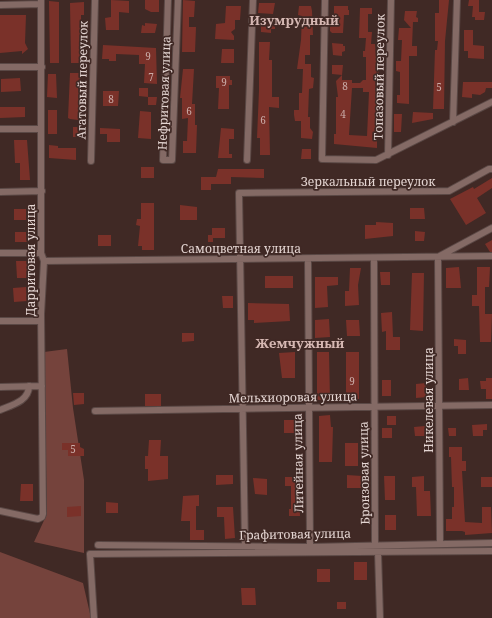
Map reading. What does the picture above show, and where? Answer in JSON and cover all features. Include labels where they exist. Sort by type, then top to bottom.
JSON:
[{"type":"street","name":"Агатовый переулок","points":[[91,161],[95,0]]},
{"type":"street","name":"Нефритовая улица","points":[[168,0],[163,160],[172,160],[178,0]]},
{"type":"street","points":[[247,160],[253,0]]},
{"type":"street","points":[[325,0],[322,159],[376,160],[492,102]]},
{"type":"street","name":"Топазовый переулок","points":[[388,155],[392,0]]},
{"type":"street","points":[[453,122],[458,0]]},
{"type":"street","points":[[0,5],[41,2]]},
{"type":"street","name":"Дарритовая улица","points":[[0,511],[40,519],[43,514],[41,321],[44,261],[42,253],[41,2]]},
{"type":"street","points":[[0,67],[42,66]]},
{"type":"street","points":[[0,129],[41,128]]},
{"type":"street","name":"Зеркальный переулок","points":[[240,258],[239,192],[449,191],[488,169],[492,169]]},
{"type":"street","points":[[0,192],[42,192]]},
{"type":"street","name":"Самоцветная улица","points":[[438,257],[492,228]]},
{"type":"street","points":[[0,253],[42,253]]},
{"type":"street","name":"Самоцветная улица","points":[[44,261],[492,256]]},
{"type":"street","name":"Никелевая улица","points":[[438,257],[440,543]]},
{"type":"street","points":[[240,258],[245,546]]},
{"type":"street","name":"Бронзовая улица","points":[[374,258],[375,544]]},
{"type":"street","name":"Литейная улица","points":[[308,259],[310,547]]},
{"type":"street","points":[[0,321],[41,321]]},
{"type":"street","points":[[0,410],[25,398],[28,393],[28,386]]},
{"type":"street","points":[[0,387],[42,386]]},
{"type":"street","name":"Мельхиоровая улица","points":[[94,411],[243,410],[492,405]]},
{"type":"street","name":"Графитовая улица","points":[[98,545],[310,547],[375,544],[492,542]]},
{"type":"street","points":[[94,618],[90,554],[492,551]]},
{"type":"street","points":[[378,552],[380,618]]},
{"type":"shaded area","points":[[67,349],[73,408],[84,480],[84,553],[34,542],[47,514],[44,352]]},
{"type":"shaded area","points":[[0,552],[83,583],[91,618],[0,618]]},
{"type":"building","points":[[111,0],[129,1],[129,13],[119,12],[119,30],[106,30],[105,18],[111,17]]},
{"type":"building","points":[[145,0],[159,0],[159,12],[151,12],[145,9]]},
{"type":"building","points":[[183,0],[195,1],[194,17],[189,17],[189,27],[196,27],[195,52],[182,52]]},
{"type":"building","points":[[439,0],[449,0],[445,41],[444,109],[433,109],[435,50],[437,50],[438,41],[435,41],[435,13],[439,13]]},
{"type":"building","points":[[469,0],[479,0],[479,12],[485,12],[484,20],[475,20],[475,17],[472,17],[473,6],[468,6]]},
{"type":"building","points":[[49,1],[59,2],[59,63],[50,63]]},
{"type":"building","points":[[84,2],[84,15],[81,15],[82,63],[71,63],[70,3]]},
{"type":"building","points":[[259,3],[275,3],[273,14],[258,13]]},
{"type":"building","points":[[226,6],[241,6],[240,20],[235,20],[235,29],[231,32],[234,36],[234,40],[215,39],[216,24],[225,23]]},
{"type":"building","points":[[299,6],[311,6],[312,11],[313,35],[310,35],[310,55],[305,55],[305,64],[311,64],[311,77],[314,78],[313,88],[309,89],[308,117],[310,117],[310,128],[313,132],[312,139],[301,138],[301,121],[295,121],[294,115],[294,110],[299,110],[299,93],[302,93],[303,69],[297,69],[301,40],[302,16],[298,15]]},
{"type":"building","points":[[334,6],[348,6],[349,15],[344,15],[343,33],[332,33],[330,31],[330,25],[334,23]]},
{"type":"building","points":[[360,8],[372,8],[372,14],[368,14],[368,32],[372,32],[371,44],[375,44],[377,70],[379,72],[377,87],[379,104],[376,141],[377,148],[334,144],[334,134],[336,134],[336,97],[338,97],[336,81],[342,75],[342,80],[352,80],[352,83],[360,83],[363,80],[366,80],[366,57],[363,57],[363,51],[365,51],[366,38],[359,38]],"holes":[[[352,88],[363,88],[363,92],[369,92],[367,136],[349,135]]]},
{"type":"building","points":[[405,11],[417,11],[416,17],[418,18],[418,22],[413,22],[412,46],[417,46],[417,56],[409,56],[409,104],[397,103],[397,95],[400,95],[400,72],[396,71],[396,61],[401,61],[402,40],[398,40],[399,28],[411,28],[404,20]]},
{"type":"building","points":[[0,15],[26,15],[25,43],[28,49],[22,54],[22,51],[0,53]]},
{"type":"building","points":[[145,23],[157,24],[155,33],[141,33],[142,25],[145,26]]},
{"type":"building","points":[[261,24],[275,24],[275,29],[271,29],[271,33],[261,32]]},
{"type":"building","points":[[464,30],[473,30],[473,45],[484,46],[484,59],[468,58],[468,51],[464,51]]},
{"type":"building","points":[[259,42],[270,42],[269,60],[272,60],[272,97],[279,97],[279,108],[269,107],[270,155],[260,155],[260,138],[257,138]]},
{"type":"building","points":[[332,43],[343,44],[343,46],[345,46],[345,51],[342,52],[342,56],[333,55]]},
{"type":"building","points":[[103,45],[156,48],[157,84],[144,83],[145,64],[139,64],[139,55],[116,54],[116,61],[109,61],[109,59],[102,59]]},
{"type":"building","points":[[222,49],[234,49],[234,63],[221,63]]},
{"type":"building","points":[[332,65],[343,65],[342,75],[332,74]]},
{"type":"building","points":[[183,69],[194,69],[192,104],[195,104],[195,125],[197,125],[196,153],[183,153],[183,141],[187,141],[188,118],[182,119],[182,98],[180,98]]},
{"type":"building","points":[[70,73],[81,73],[78,120],[68,118]]},
{"type":"building","points":[[48,74],[56,74],[57,98],[47,97]]},
{"type":"building","points":[[216,76],[230,76],[230,80],[232,80],[232,85],[229,85],[229,109],[218,109],[219,88],[216,88]]},
{"type":"building","points":[[20,78],[21,91],[1,92],[1,79]]},
{"type":"building","points":[[463,82],[492,82],[492,88],[486,88],[485,92],[480,95],[472,94],[472,98],[462,97]]},
{"type":"building","points":[[139,88],[148,88],[148,97],[139,96]]},
{"type":"building","points":[[103,91],[119,91],[118,106],[103,106]]},
{"type":"building","points":[[148,97],[157,97],[156,105],[148,105]]},
{"type":"building","points":[[0,107],[25,107],[25,117],[0,118]]},
{"type":"building","points":[[48,110],[57,110],[57,134],[48,134]]},
{"type":"building","points":[[140,111],[151,112],[151,139],[138,138]]},
{"type":"building","points":[[413,112],[433,113],[433,119],[412,123]]},
{"type":"building","points":[[394,114],[402,114],[401,132],[394,132]]},
{"type":"building","points":[[73,127],[84,127],[84,137],[73,137]]},
{"type":"building","points":[[100,128],[120,129],[120,142],[107,142],[107,134],[100,134]]},
{"type":"building","points":[[221,128],[234,129],[234,139],[229,139],[229,154],[232,154],[232,158],[218,158]]},
{"type":"building","points":[[14,140],[27,140],[30,180],[20,180],[20,163],[15,163]]},
{"type":"building","points":[[49,145],[58,146],[58,148],[76,148],[76,160],[49,158]]},
{"type":"building","points":[[302,149],[311,149],[311,159],[301,159]]},
{"type":"building","points":[[141,167],[154,167],[154,178],[141,178]]},
{"type":"building","points":[[218,169],[264,169],[264,178],[231,177],[231,184],[211,184],[211,190],[201,190],[201,177],[216,177]]},
{"type":"building","points":[[492,178],[492,188],[477,198],[486,213],[466,225],[450,199],[473,187],[474,189]]},
{"type":"building","points":[[141,203],[154,203],[154,250],[142,250],[142,246],[138,246],[140,226],[136,225],[137,219],[141,219]]},
{"type":"building","points":[[180,205],[197,207],[197,220],[180,220]]},
{"type":"building","points":[[410,208],[424,208],[425,219],[410,219]]},
{"type":"building","points":[[14,209],[26,209],[26,220],[14,220]]},
{"type":"building","points":[[376,222],[393,223],[393,236],[365,239],[365,225],[376,225]]},
{"type":"building","points":[[212,228],[225,228],[225,238],[213,238],[213,242],[208,242],[208,235],[212,235]]},
{"type":"building","points":[[415,231],[425,232],[424,241],[415,241]]},
{"type":"building","points":[[15,232],[26,232],[27,242],[15,242]]},
{"type":"building","points":[[98,235],[111,235],[111,246],[98,246]]},
{"type":"building","points":[[492,240],[492,252],[490,252],[485,244]]},
{"type":"building","points":[[16,261],[28,261],[28,278],[17,278]]},
{"type":"building","points":[[459,267],[461,288],[446,288],[446,268]]},
{"type":"building","points":[[477,267],[490,267],[489,287],[485,287],[485,314],[492,314],[491,342],[480,342],[479,306],[472,306],[472,295],[477,295]]},
{"type":"building","points":[[350,268],[361,268],[358,285],[359,305],[345,306],[345,291],[349,291]]},
{"type":"building","points":[[380,272],[390,272],[390,285],[381,285]]},
{"type":"building","points":[[412,273],[424,273],[423,331],[410,330]]},
{"type":"building","points":[[265,276],[293,276],[293,288],[265,288]]},
{"type":"building","points":[[315,277],[338,277],[338,285],[327,286],[328,307],[315,308]]},
{"type":"building","points":[[26,287],[27,301],[14,302],[13,288]]},
{"type":"building","points":[[222,296],[233,296],[233,308],[223,308]]},
{"type":"building","points":[[248,303],[289,304],[290,321],[254,323],[254,320],[248,320]]},
{"type":"building","points":[[392,312],[393,337],[400,337],[400,350],[386,350],[386,331],[382,332],[381,313]]},
{"type":"building","points":[[329,319],[330,337],[315,338],[315,320]]},
{"type":"building","points":[[346,320],[359,320],[360,336],[347,336]]},
{"type":"building","points":[[182,333],[194,333],[194,341],[182,342]]},
{"type":"building","points":[[454,339],[466,340],[466,354],[458,354],[458,346],[454,346]]},
{"type":"building","points":[[295,352],[295,378],[282,378],[279,353]]},
{"type":"building","points":[[317,352],[329,352],[330,400],[317,400]]},
{"type":"building","points":[[346,352],[359,352],[359,399],[346,399]]},
{"type":"building","points":[[468,378],[469,390],[459,390],[459,379]]},
{"type":"building","points":[[486,378],[492,378],[492,399],[486,399],[486,389],[481,389],[480,381],[486,381]]},
{"type":"building","points":[[382,380],[391,380],[391,396],[382,396]]},
{"type":"building","points":[[426,383],[427,397],[416,398],[416,384]]},
{"type":"building","points":[[73,393],[84,393],[84,404],[74,405]]},
{"type":"building","points":[[145,394],[161,394],[161,406],[145,406]]},
{"type":"building","points":[[330,415],[331,427],[333,427],[332,462],[319,462],[319,416]]},
{"type":"building","points":[[387,416],[396,416],[396,425],[387,425]]},
{"type":"building","points":[[284,420],[297,420],[297,433],[284,433]]},
{"type":"building","points":[[487,424],[487,430],[483,430],[483,436],[473,436],[472,425]]},
{"type":"building","points":[[425,426],[426,436],[415,436],[414,427]]},
{"type":"building","points":[[382,428],[392,428],[392,438],[382,438]]},
{"type":"building","points":[[448,428],[456,428],[456,436],[449,436]]},
{"type":"building","points":[[149,440],[161,440],[160,456],[168,456],[168,479],[148,481],[148,469],[145,469],[145,456],[148,456]]},
{"type":"building","points":[[62,443],[80,443],[80,447],[84,449],[84,456],[68,456],[68,450],[62,450]]},
{"type":"building","points":[[345,443],[358,443],[358,466],[345,466]]},
{"type":"building","points":[[449,447],[462,447],[462,461],[466,461],[466,471],[462,471],[465,522],[482,523],[482,507],[491,507],[492,533],[465,535],[465,532],[462,531],[446,531],[446,519],[452,519],[452,507],[454,507],[454,487],[452,487],[451,457],[449,457]]},
{"type":"building","points":[[216,475],[233,475],[233,484],[216,485]]},
{"type":"building","points":[[347,475],[362,476],[362,488],[347,488]]},
{"type":"building","points":[[384,476],[395,476],[395,500],[385,500]]},
{"type":"building","points":[[424,476],[424,491],[430,491],[431,516],[417,516],[416,487],[412,487],[412,477]]},
{"type":"building","points":[[285,477],[299,477],[300,516],[289,516],[289,509],[291,509],[291,486],[285,486]]},
{"type":"building","points":[[481,477],[492,477],[492,487],[481,487]]},
{"type":"building","points":[[253,478],[267,479],[267,495],[255,494]]},
{"type":"building","points":[[21,484],[33,484],[33,501],[20,501]]},
{"type":"building","points":[[199,495],[199,506],[196,506],[196,530],[204,530],[204,540],[190,540],[190,521],[181,521],[183,496]]},
{"type":"building","points":[[106,502],[118,503],[118,513],[106,513]]},
{"type":"building","points":[[81,506],[81,516],[67,517],[67,507]]},
{"type":"building","points":[[217,507],[233,507],[235,538],[225,539],[224,517],[217,517]]},
{"type":"building","points":[[385,515],[396,515],[396,530],[385,530]]},
{"type":"building","points":[[354,562],[367,562],[367,580],[354,580]]},
{"type":"building","points":[[317,569],[330,569],[330,582],[317,582]]},
{"type":"building","points":[[241,588],[255,588],[256,605],[242,605]]},
{"type":"building","points":[[337,602],[346,602],[346,609],[337,609]]},
{"type":"district","name":"Изумрудный","points":[[294,20]]},
{"type":"district","name":"Жемчужный","points":[[300,343]]}]
